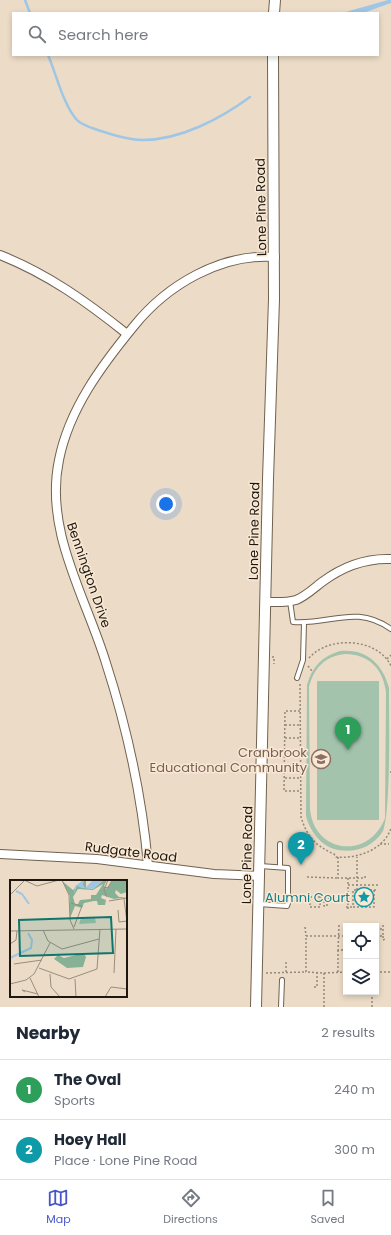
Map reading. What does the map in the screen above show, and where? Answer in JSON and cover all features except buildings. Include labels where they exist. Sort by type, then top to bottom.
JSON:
[{"type":"street","points":[[274,12],[275,0]]},
{"type":"street","name":"Lone Pine Road","points":[[256,1007],[275,257],[273,56]]},
{"type":"street","points":[[0,255],[48,277],[127,334]]},
{"type":"street","name":"Bennington Drive","points":[[148,865],[140,802],[125,730],[104,657],[64,548],[59,529],[56,503],[58,461],[71,420],[91,384],[127,334],[148,310],[166,294],[196,274],[243,258],[260,256],[275,257]]},
{"type":"street","points":[[266,602],[290,602],[304,596],[326,579],[349,566],[367,560],[391,559]]},
{"type":"street","name":"Rudgate Road","points":[[0,854],[77,857],[214,874],[259,871]]},
{"type":"lane","points":[[290,602],[293,622],[311,623],[346,615],[375,620],[391,629]]},
{"type":"lane","points":[[298,679],[303,660],[304,623]]},
{"type":"lane","points":[[280,844],[280,867]]},
{"type":"lane","points":[[259,871],[280,867],[288,868],[288,906],[259,904]]},
{"type":"lane","points":[[281,1007],[282,980]]},
{"type":"path","points":[[306,662],[318,651],[334,645],[349,643],[372,648],[387,659],[391,666]]},
{"type":"path","points":[[387,659],[391,655]]},
{"type":"path","points":[[298,679],[301,751],[301,817],[309,837],[323,849],[338,857],[357,856],[372,850],[380,844],[391,828]]},
{"type":"path","points":[[300,711],[285,711],[284,791],[301,791]]},
{"type":"path","points":[[285,725],[300,725]]},
{"type":"path","points":[[285,738],[300,738]]},
{"type":"path","points":[[284,751],[306,751]]},
{"type":"path","points":[[284,765],[301,765]]},
{"type":"path","points":[[284,778],[301,778]]},
{"type":"path","points":[[380,844],[389,844]]},
{"type":"path","points":[[357,856],[357,890]]},
{"type":"path","points":[[338,857],[338,878]]},
{"type":"path","points":[[307,877],[365,878],[365,875]]},
{"type":"path","points":[[348,878],[348,908]]},
{"type":"path","points":[[348,885],[380,885]]},
{"type":"path","points":[[353,907],[352,890],[377,890]]},
{"type":"path","points":[[346,907],[374,908],[374,890]]},
{"type":"path","points":[[320,897],[320,907],[310,907],[310,897],[320,897],[324,897],[324,906],[327,906],[327,899],[330,898],[330,903]]},
{"type":"path","points":[[383,923],[382,936],[383,940],[385,939]]},
{"type":"path","points":[[338,972],[339,925]]},
{"type":"path","points":[[305,927],[306,972]]},
{"type":"path","points":[[379,930],[383,931]]},
{"type":"path","points":[[306,936],[343,936]]},
{"type":"path","points":[[338,950],[343,950]]},
{"type":"path","points":[[263,973],[343,972]]},
{"type":"path","points":[[379,972],[391,972]]},
{"type":"path","points":[[314,987],[317,987],[317,973]]},
{"type":"path","points":[[324,973],[324,1007]]},
{"type":"path","points":[[372,995],[372,1007]]},
{"type":"green space","points":[[340,651],[358,652],[372,659],[378,665],[389,688],[389,762],[386,820],[383,831],[379,837],[364,848],[351,851],[338,850],[326,846],[313,833],[306,816],[307,685],[312,673],[319,663],[334,653]],"holes":[[[338,655],[354,655],[368,660],[373,664],[382,676],[386,692],[385,818],[377,832],[367,841],[355,845],[343,846],[331,843],[321,835],[314,824],[310,809],[309,687],[317,669],[326,660]]]},
{"type":"green space","points":[[317,681],[379,681],[379,820],[317,820]]},
{"type":"water","points":[[391,0],[391,3],[366,12],[346,12]]},
{"type":"waterway","points":[[25,0],[30,12]]},
{"type":"waterway","points":[[48,56],[63,96],[76,119],[88,126],[127,138],[138,140],[157,139],[185,132],[213,120],[250,97]]},
{"type":"place","name":"The Oval","points":[[348,750]]},
{"type":"place","name":"Cranbrook Educational Community","points":[[321,759]]},
{"type":"place","name":"Hoey Hall","points":[[301,865]]},
{"type":"place","name":"Alumni Court","points":[[364,897]]}]
